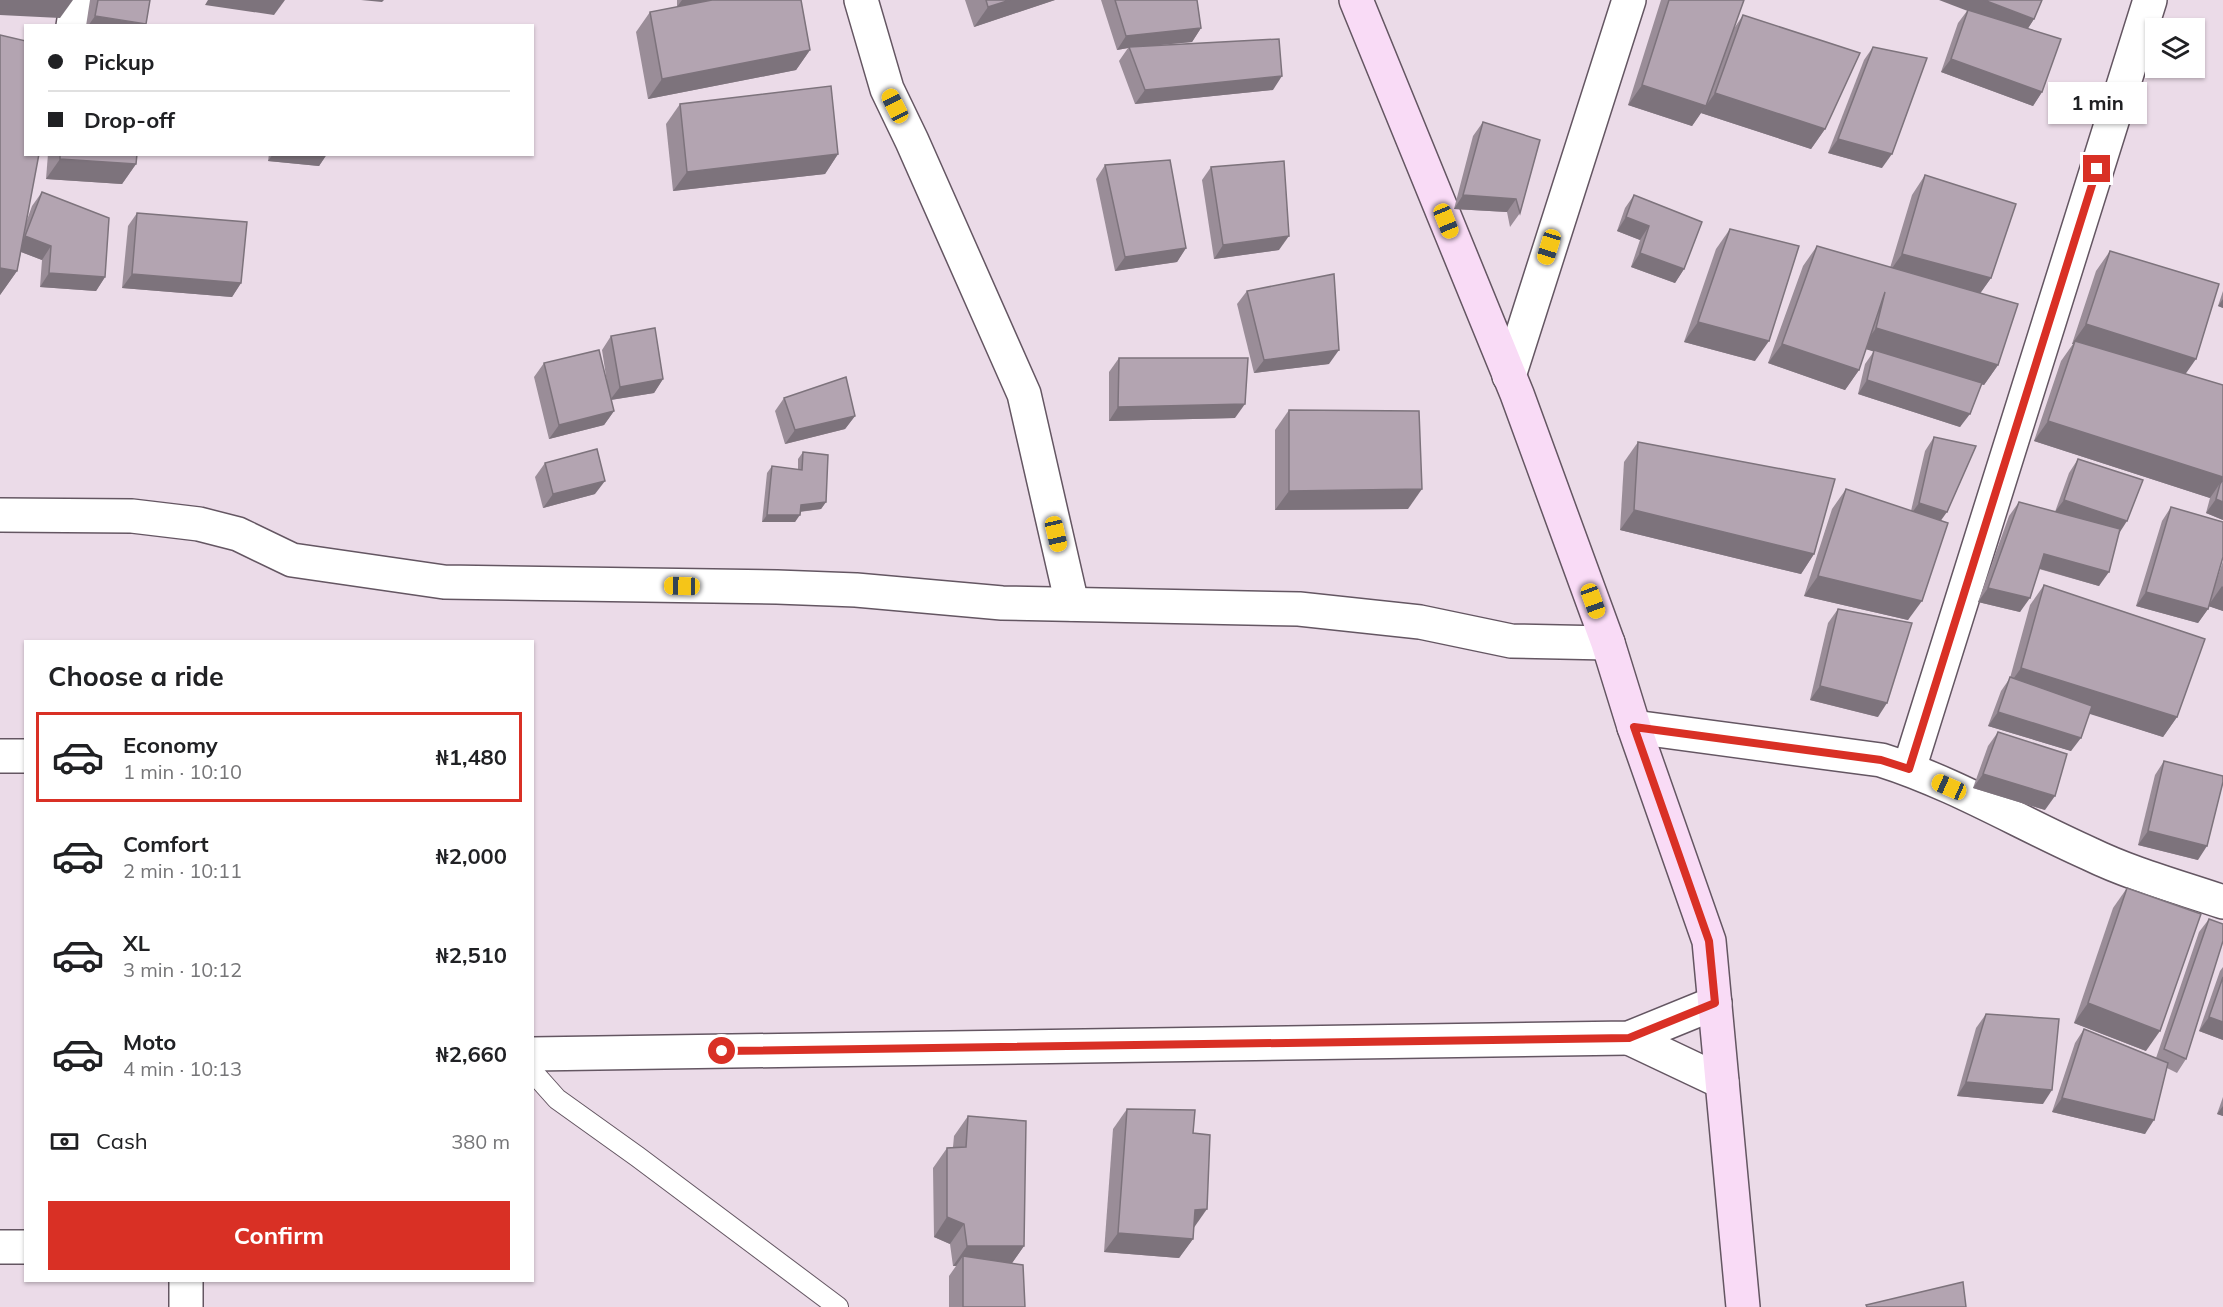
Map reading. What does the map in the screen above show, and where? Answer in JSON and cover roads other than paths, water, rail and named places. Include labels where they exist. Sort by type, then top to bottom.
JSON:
[{"type":"street","points":[[74,24],[76,0]]},
{"type":"street","points":[[861,0],[887,89],[1024,394],[1072,604]]},
{"type":"street","points":[[1356,0],[1509,376],[1608,643],[1634,727],[1709,941],[1743,1307]]},
{"type":"street","points":[[1509,376],[1629,0]]},
{"type":"street","points":[[1909,769],[2150,0]]},
{"type":"street","points":[[0,515],[132,516],[199,524],[238,534],[292,560],[444,582],[777,587],[856,590],[1002,603],[1299,609],[1420,622],[1511,641],[1608,643]]},
{"type":"street","points":[[1634,727],[1881,760],[1909,769],[2092,856],[2223,902]]},
{"type":"street","points":[[0,756],[24,756]]},
{"type":"street","points":[[534,1054],[1629,1038],[1715,1003]]},
{"type":"street","points":[[1629,1038],[1722,1082]]},
{"type":"street","points":[[0,1247],[24,1247]]},
{"type":"street","points":[[186,1282],[186,1307]]},
{"type":"lane","points":[[534,1073],[556,1099],[638,1157],[838,1307]]}]
